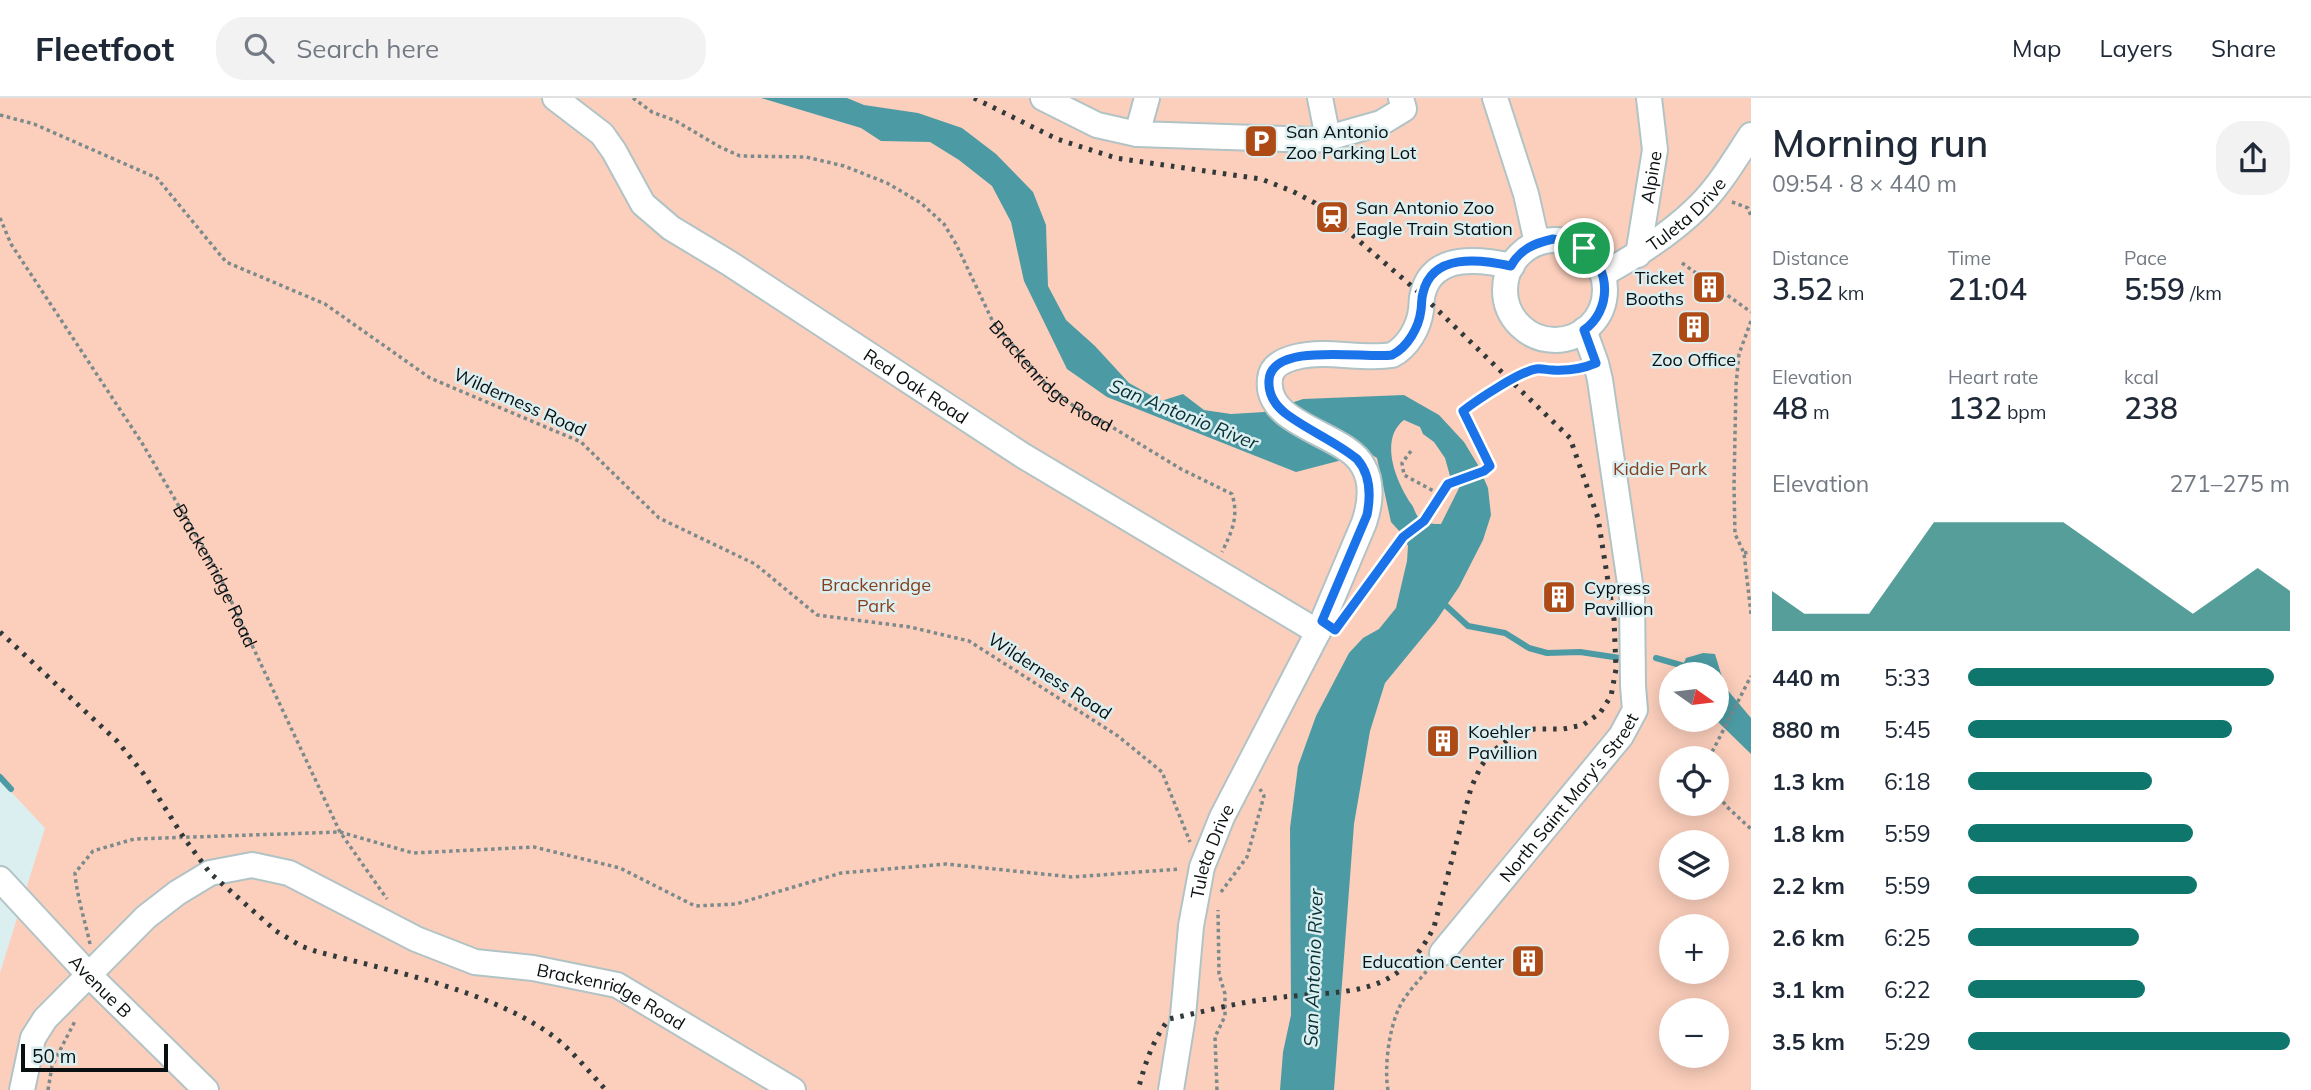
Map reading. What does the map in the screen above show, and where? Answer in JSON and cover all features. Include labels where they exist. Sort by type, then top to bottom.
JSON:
[{"type":"street","name":"Red Oak Road","points":[[555,98],[602,134],[643,204],[671,228],[1013,449],[1318,632]]},
{"type":"street","points":[[1043,98],[1097,125],[1137,134],[1315,140],[1381,123],[1404,109],[1401,98]]},
{"type":"street","points":[[1137,134],[1147,98]]},
{"type":"street","points":[[1320,98],[1328,138]]},
{"type":"street","points":[[1495,98],[1526,194],[1537,243]]},
{"type":"street","name":"Alpine","points":[[1638,255],[1655,150],[1649,98]]},
{"type":"street","name":"Tuleta Drive","points":[[1603,274],[1638,255],[1699,206],[1751,135]]},
{"type":"street","points":[[1553,239],[1569,241],[1590,254],[1603,274],[1604,298],[1595,320],[1584,330],[1564,339],[1538,337],[1516,321],[1506,298],[1505,284],[1511,266],[1524,250],[1537,243],[1553,239]]},
{"type":"street","name":"Tuleta Drive","points":[[1171,1090],[1183,1016],[1191,926],[1202,867],[1222,817],[1318,632],[1367,515],[1370,489],[1363,465],[1279,407],[1270,391],[1270,374],[1284,361],[1306,355],[1392,355],[1399,351],[1415,330],[1425,286],[1439,268],[1451,263],[1475,261],[1511,266]]},
{"type":"street","name":"North Saint Mary's Street","points":[[1442,953],[1621,736],[1635,710],[1632,597],[1596,363],[1584,330]]},
{"type":"street","name":"Brackenridge Road","points":[[22,1090],[33,1038],[45,1019],[91,964],[177,893],[210,873],[252,866],[289,873],[416,939],[475,962],[533,968],[617,985],[793,1090]]},
{"type":"street","name":"Avenue B","points":[[0,879],[91,964],[206,1090]]},
{"type":"path","name":"Brackenridge Road","points":[[633,98],[652,112],[676,121],[740,156],[806,157],[844,166],[887,183],[921,203],[944,225],[956,244],[993,322],[1045,383],[1075,407],[1181,469],[1232,494],[1237,510],[1222,554]]},
{"type":"path","name":"Wilderness Road","points":[[0,115],[34,124],[157,178],[226,262],[325,304],[430,378],[581,442],[659,518],[755,564],[817,615],[910,627],[969,641],[1118,736],[1162,772],[1181,823],[1202,867]]},
{"type":"path","points":[[1730,201],[1748,208],[1751,216]]},
{"type":"path","name":"Brackenridge Road","points":[[0,218],[11,244],[142,443],[218,573],[340,832],[393,907]]},
{"type":"path","points":[[1682,263],[1751,312]]},
{"type":"path","points":[[1751,321],[1739,354],[1736,384],[1735,534],[1744,553],[1751,614]]},
{"type":"path","points":[[1350,609],[1403,537],[1424,521],[1448,484],[1484,471],[1490,466],[1463,411],[1528,371],[1584,368],[1596,363]]},
{"type":"path","points":[[1411,451],[1402,463],[1404,475],[1441,495]]},
{"type":"path","points":[[1744,553],[1751,552]]},
{"type":"path","points":[[1715,746],[1751,676]]},
{"type":"path","points":[[1220,897],[1222,889],[1247,857],[1264,796],[1257,782]]},
{"type":"path","points":[[1729,809],[1751,829]]},
{"type":"path","points":[[91,964],[85,916],[77,895],[75,873],[93,851],[134,839],[340,832],[413,853],[534,847],[620,869],[695,906],[736,904],[841,873],[946,864],[1072,877],[1202,867]]},
{"type":"path","points":[[1217,1090],[1215,1037],[1225,1016],[1225,994],[1219,974],[1218,905]]},
{"type":"path","points":[[1388,1090],[1388,1054],[1398,1009],[1442,953]]},
{"type":"path","points":[[48,1090],[52,1066],[76,1018]]},
{"type":"green space","name":"Brackenridge Park","points":[[0,98],[1751,98],[1751,1090],[0,1090],[0,973],[45,828],[0,780]]},
{"type":"water","name":"San Antonio River","points":[[761,98],[847,98],[864,105],[918,113],[962,128],[996,154],[1033,192],[1046,225],[1048,286],[1066,320],[1095,346],[1129,383],[1161,401],[1183,394],[1204,410],[1231,414],[1264,412],[1303,399],[1404,395],[1439,415],[1464,442],[1478,465],[1488,488],[1491,515],[1483,540],[1459,587],[1436,621],[1385,683],[1370,731],[1354,824],[1334,1090],[1280,1090],[1283,1052],[1291,1015],[1290,828],[1298,766],[1316,716],[1349,653],[1363,638],[1379,629],[1396,608],[1408,546],[1391,522],[1377,458],[1369,453],[1296,472],[1107,397],[1067,369],[1024,281],[1011,222],[992,186],[959,160],[930,142],[881,141],[861,128]],"holes":[[[1404,420],[1420,427],[1445,458],[1450,476],[1460,486],[1441,524],[1428,523],[1419,518],[1401,486],[1393,462],[1391,450],[1396,429]]]},
{"type":"water","points":[[1703,653],[1715,654],[1717,662],[1684,662],[1686,658]]},
{"type":"water","points":[[1729,692],[1751,718],[1751,754],[1728,732]]},
{"type":"waterway","points":[[1442,602],[1468,626],[1505,633],[1529,648],[1547,653],[1580,652],[1620,658]]},
{"type":"waterway","points":[[1656,658],[1670,662]]},
{"type":"waterway","points":[[0,777],[11,789]]},
{"type":"railway","points":[[974,98],[1057,139],[1116,158],[1261,179],[1315,203],[1422,295],[1570,438],[1598,518],[1614,619],[1616,669],[1611,696],[1600,713],[1583,725],[1563,729],[1534,729],[1513,736],[1493,751],[1481,766],[1471,788],[1434,927],[1419,952],[1402,969],[1384,981],[1364,988],[1256,1001],[1169,1019],[1150,1053],[1138,1090]]},
{"type":"railway","points":[[0,632],[117,741],[143,773],[184,838],[210,873],[276,931],[315,951],[438,984],[500,1006],[553,1036],[606,1090]]},
{"type":"place","name":"San Antonio Zoo Parking Lot","points":[[1261,141]]},
{"type":"place","name":"San Antonio Zoo Eagle Train Station","points":[[1332,217]]},
{"type":"place","name":"Ticket Booths","points":[[1709,287]]},
{"type":"place","name":"Zoo Office","points":[[1694,327]]},
{"type":"place","name":"Cypress Pavillion","points":[[1559,597]]},
{"type":"place","name":"Koehler Pavillion","points":[[1443,741]]},
{"type":"place","name":"Education Center","points":[[1528,961]]},
{"type":"route","points":[[1553,239],[1569,241],[1584,248],[1596,260],[1605,286],[1601,309],[1595,320],[1584,330],[1596,363],[1584,368],[1528,371],[1463,411],[1490,466],[1484,471],[1448,484],[1424,521],[1403,537],[1335,630],[1322,621],[1367,515],[1370,489],[1367,477],[1363,465],[1349,452],[1279,407],[1270,391],[1270,374],[1276,366],[1294,357],[1384,356],[1399,351],[1419,321],[1422,295],[1431,275],[1451,263],[1488,261],[1511,266],[1524,250],[1553,239]]},
{"type":"park label","name":"Kiddie Park","points":[[1660,468]]}]
